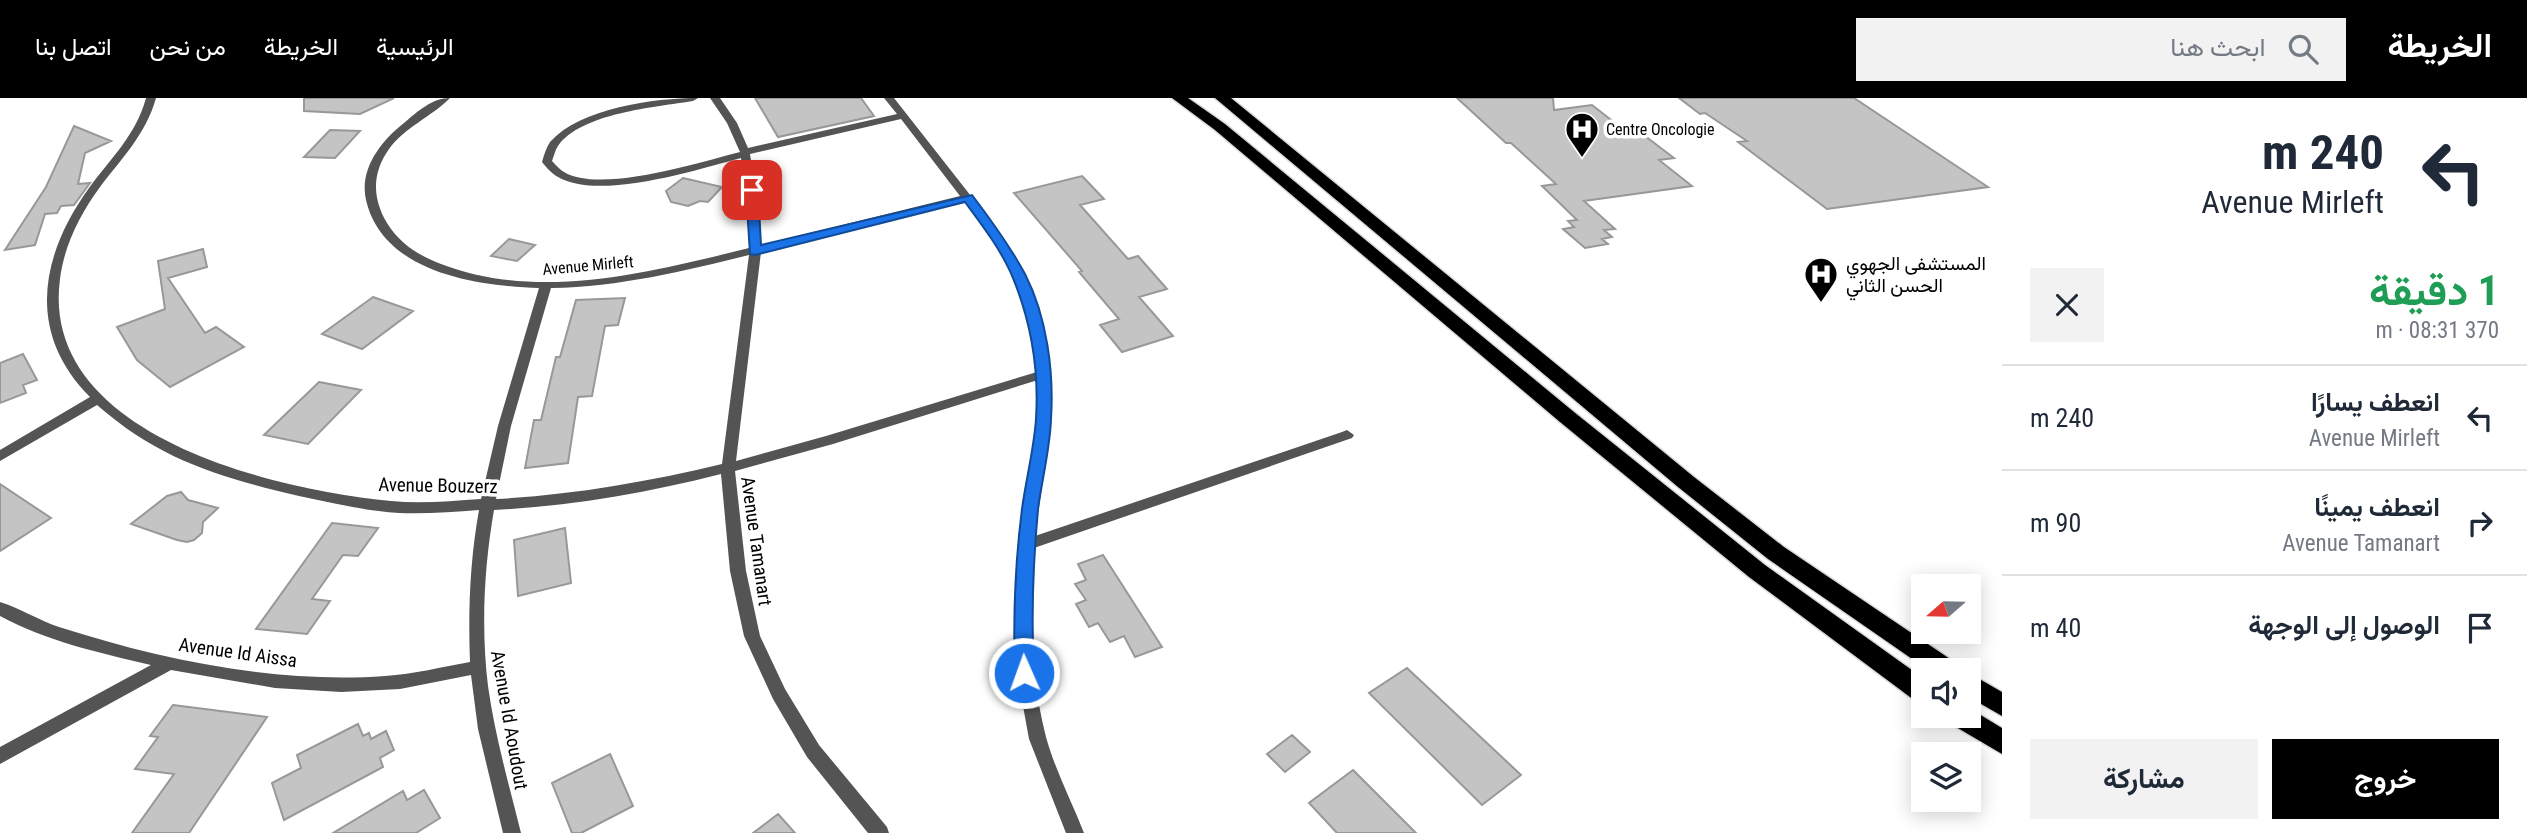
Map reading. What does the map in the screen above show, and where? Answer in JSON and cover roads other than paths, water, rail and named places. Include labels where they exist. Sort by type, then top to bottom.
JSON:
[{"type":"highway","points":[[1180,98],[1220,127],[1567,417],[1757,571],[1911,683]]},
{"type":"highway","points":[[1222,98],[1686,482],[1776,553],[1929,658]]},
{"type":"highway","points":[[1981,689],[1998,696]]},
{"type":"highway","points":[[1979,728],[2002,742]]},
{"type":"street","name":"Avenue Bouzerz","points":[[151,98],[146,118],[121,158],[96,186],[72,222],[54,276],[53,312],[57,338],[82,384],[149,440],[201,464],[321,496],[394,507],[487,506],[551,501],[613,493],[728,469],[1044,374]]},
{"type":"street","name":"Avenue Mirleft","points":[[445,98],[398,133],[384,149],[370,179],[369,198],[375,214],[394,243],[428,262],[462,275],[501,283],[546,286],[620,280],[755,251],[968,197]]},
{"type":"street","points":[[693,98],[596,118],[577,125],[552,145],[547,162],[552,172],[570,180],[604,183],[902,116]]},
{"type":"street","name":"Avenue Tamanart","points":[[715,98],[732,123],[745,153],[752,190],[755,251],[728,469],[738,570],[752,636],[779,694],[813,751],[880,833]]},
{"type":"street","points":[[889,98],[994,233],[1019,276],[1034,320],[1044,374],[1044,421],[1027,545],[1022,605],[1024,673],[1038,739],[1075,833]]},
{"type":"street","name":"Avenue Id Aoudout","points":[[513,833],[490,740],[478,667],[480,536],[499,437],[546,286]]},
{"type":"street","points":[[0,456],[97,399]]},
{"type":"street","points":[[1027,545],[1347,435]]},
{"type":"street","name":"Avenue Id Aissa","points":[[0,608],[17,618],[69,638],[169,663],[328,685],[408,682],[478,667]]},
{"type":"street","points":[[0,756],[169,663]]},
{"type":"place","name":"Centre Oncologie","points":[[1582,159]]},
{"type":"place","name":"المستشفى الجهوي الحسن الثاني","points":[[1821,304]]}]
